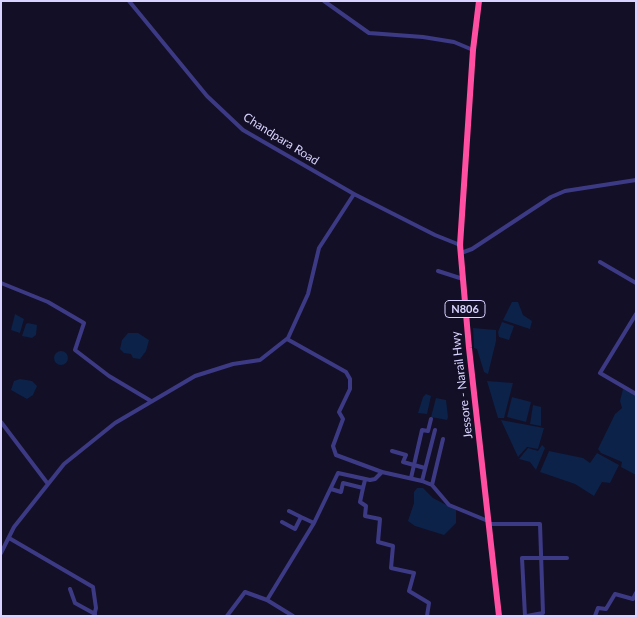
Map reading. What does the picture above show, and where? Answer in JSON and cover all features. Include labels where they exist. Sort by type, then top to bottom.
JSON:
[{"type":"highway","name":"Jessore - Narail Hwy","points":[[479,1],[473,50],[460,245],[465,309],[499,616]]},
{"type":"street","name":"Chandpara Road","points":[[129,1],[207,96],[243,130],[354,194],[435,235],[460,245]]},
{"type":"street","points":[[324,1],[370,33],[439,39],[454,42],[473,50]]},
{"type":"street","points":[[461,253],[472,249],[551,197],[565,192],[636,180]]},
{"type":"street","points":[[1,553],[14,527],[64,464],[115,423],[151,400],[195,376],[233,364],[260,360],[287,339],[308,294],[323,241],[354,194]]},
{"type":"street","points":[[600,262],[636,283]]},
{"type":"street","points":[[438,271],[463,279]]},
{"type":"street","points":[[1,283],[48,302],[84,323],[75,350],[109,376],[151,400]]},
{"type":"street","points":[[465,309],[476,310]]},
{"type":"street","points":[[636,314],[600,373],[636,394]]},
{"type":"street","points":[[287,339],[346,372],[350,379],[350,389],[339,412],[344,419],[333,446],[336,455],[382,472],[432,485],[449,505],[490,523],[540,523],[542,557],[543,614],[526,616],[522,558],[542,557],[567,558]]},
{"type":"street","points":[[411,478],[422,430],[428,432],[431,419]]},
{"type":"street","points":[[1,422],[48,484]]},
{"type":"street","points":[[422,481],[435,430]]},
{"type":"street","points":[[432,485],[444,440]]},
{"type":"street","points":[[392,451],[416,457]]},
{"type":"street","points":[[406,455],[403,462],[425,468]]},
{"type":"street","points":[[267,600],[314,523],[338,473],[370,480],[375,479],[382,472]]},
{"type":"street","points":[[365,480],[360,502],[366,506],[365,516],[380,519],[378,542],[393,546],[391,568],[414,573],[409,591],[430,603],[427,616]]},
{"type":"street","points":[[331,489],[341,492],[344,483],[363,488]]},
{"type":"street","points":[[350,492],[353,485]]},
{"type":"street","points":[[289,511],[314,523]]},
{"type":"street","points":[[282,522],[294,529],[301,517]]},
{"type":"street","points":[[9,538],[93,587],[95,615],[75,603],[70,590]]},
{"type":"street","points":[[227,616],[245,592],[267,600],[293,616]]},
{"type":"street","points":[[595,616],[598,608],[606,609],[615,594],[633,599],[636,593]]},
{"type":"water","points":[[512,302],[518,302],[523,315],[532,321],[530,329],[503,320]]},
{"type":"water","points":[[15,314],[24,319],[20,333],[11,330]]},
{"type":"water","points":[[502,322],[514,326],[509,340],[499,337],[498,332]]},
{"type":"water","points":[[28,323],[37,325],[36,335],[32,338],[22,336]]},
{"type":"water","points":[[473,328],[496,330],[496,341],[488,374],[484,372],[477,349],[474,348]]},
{"type":"water","points":[[128,333],[138,333],[149,340],[146,351],[140,359],[133,358],[131,354],[124,353],[120,349],[122,340]]},
{"type":"water","points":[[58,351],[64,351],[68,358],[64,365],[58,365],[54,361],[54,355]]},
{"type":"water","points":[[20,379],[32,381],[37,386],[33,395],[27,399],[11,390],[14,381]]},
{"type":"water","points":[[487,381],[513,383],[504,418],[498,418]]},
{"type":"water","points":[[623,389],[636,393],[636,475],[621,467],[622,462],[601,453],[598,449],[615,414],[622,408],[620,401]]},
{"type":"water","points":[[426,394],[431,396],[427,414],[418,413],[423,397]]},
{"type":"water","points":[[512,397],[531,402],[526,422],[507,417]]},
{"type":"water","points":[[436,398],[446,400],[447,420],[431,417]]},
{"type":"water","points":[[533,405],[541,407],[541,426],[530,424]]},
{"type":"water","points":[[501,420],[544,428],[538,449],[527,447],[518,457]]},
{"type":"water","points":[[542,445],[545,448],[536,470],[530,462],[519,459],[528,448],[538,451]]},
{"type":"water","points":[[549,451],[583,458],[590,463],[597,453],[619,465],[610,483],[602,482],[594,496],[575,484],[540,472]]},
{"type":"water","points":[[417,488],[423,488],[433,498],[456,510],[456,523],[444,535],[415,526],[408,521],[414,503],[414,492]]}]
